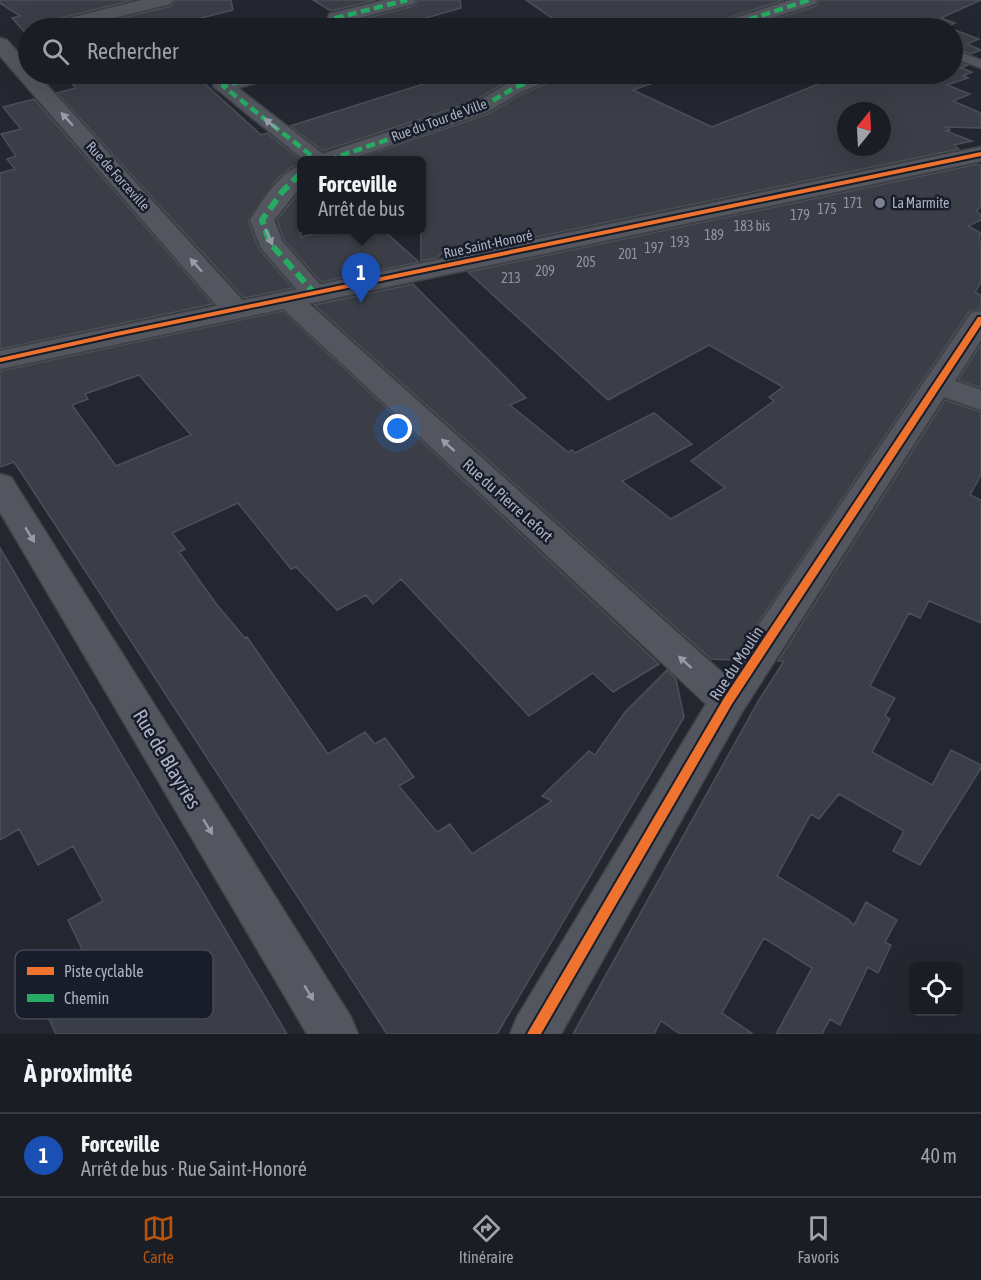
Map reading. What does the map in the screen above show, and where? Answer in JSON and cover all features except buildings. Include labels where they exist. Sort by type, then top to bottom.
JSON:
[{"type":"street","points":[[93,18],[164,0]]},
{"type":"street","points":[[336,18],[407,0]]},
{"type":"street","points":[[754,18],[809,0]]},
{"type":"street","name":"Rue de Forceville","points":[[6,41],[18,55]]},
{"type":"street","name":"Rue de Forceville","points":[[43,84],[235,309]]},
{"type":"street","points":[[230,84],[223,86],[312,156]]},
{"type":"street","name":"Rue du Tour de Ville","points":[[340,156],[480,108],[524,84]]},
{"type":"street","name":"Rue Saint-Honoré","points":[[0,360],[981,154]]},
{"type":"street","points":[[297,177],[282,192],[262,220],[270,243],[302,296]]},
{"type":"street","name":"Rue du Pierre Lefort","points":[[302,296],[728,701]]},
{"type":"street","name":"Rue du Moulin","points":[[534,1034],[728,701],[981,319]]},
{"type":"street","points":[[939,385],[981,400]]},
{"type":"street","name":"Rue de Blayries","points":[[0,485],[334,1034]]},
{"type":"lane","points":[[963,57],[981,64]]},
{"type":"marked path","points":[[336,18],[407,0]]},
{"type":"marked path","points":[[754,18],[809,0]]},
{"type":"marked path","points":[[230,84],[223,86],[312,156]]},
{"type":"marked path","points":[[340,156],[480,108],[524,84]]},
{"type":"marked path","points":[[297,177],[282,192],[262,220],[270,243],[315,294]]},
{"type":"cycle path","points":[[0,360],[981,154]]},
{"type":"cycle path","points":[[534,1034],[728,701],[981,319]]},
{"type":"place","name":"La Marmite","points":[[880,203]]},
{"type":"place","name":"Forceville","points":[[361,303]]}]
